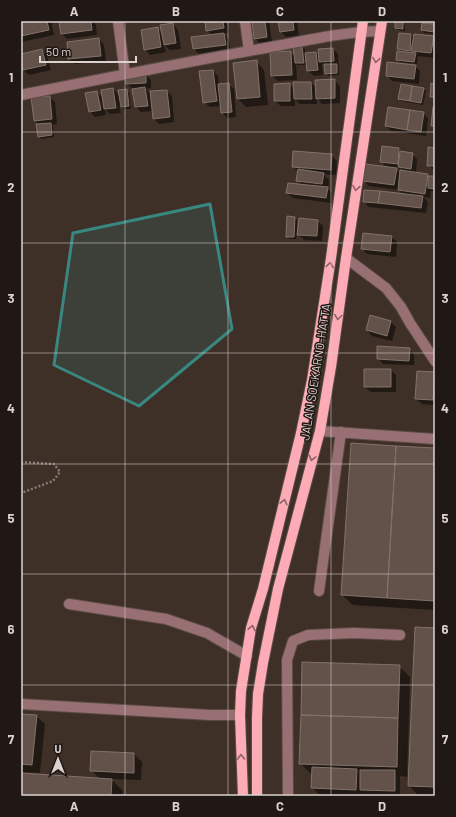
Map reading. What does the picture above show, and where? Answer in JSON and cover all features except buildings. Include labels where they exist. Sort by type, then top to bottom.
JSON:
[{"type":"main road","name":"JALAN SOEKARNO-HATTA","points":[[243,796],[240,715],[241,691],[251,628],[268,567],[312,380],[331,258],[362,26]]},
{"type":"main road","name":"JALAN SOEKARNO-HATTA","points":[[256,796],[258,694],[263,663],[278,588],[320,430],[331,366],[381,26]]},
{"type":"street","points":[[118,21],[125,74]]},
{"type":"street","points":[[245,21],[249,51]]},
{"type":"street","points":[[21,96],[125,74],[249,51],[362,26],[381,26]]},
{"type":"street","points":[[346,258],[386,288],[401,307],[435,361]]},
{"type":"street","points":[[320,430],[435,439]]},
{"type":"street","points":[[319,591],[341,432]]},
{"type":"street","points":[[69,604],[166,619],[206,633],[247,656]]},
{"type":"street","points":[[288,796],[287,660],[293,641],[308,635],[354,633],[400,635]]},
{"type":"street","points":[[21,704],[240,715]]},
{"type":"path","points":[[21,462],[54,464],[60,472],[53,482],[21,493]]},
{"type":"highlighted area","points":[[210,204],[232,329],[139,406],[54,365],[73,233]]}]
